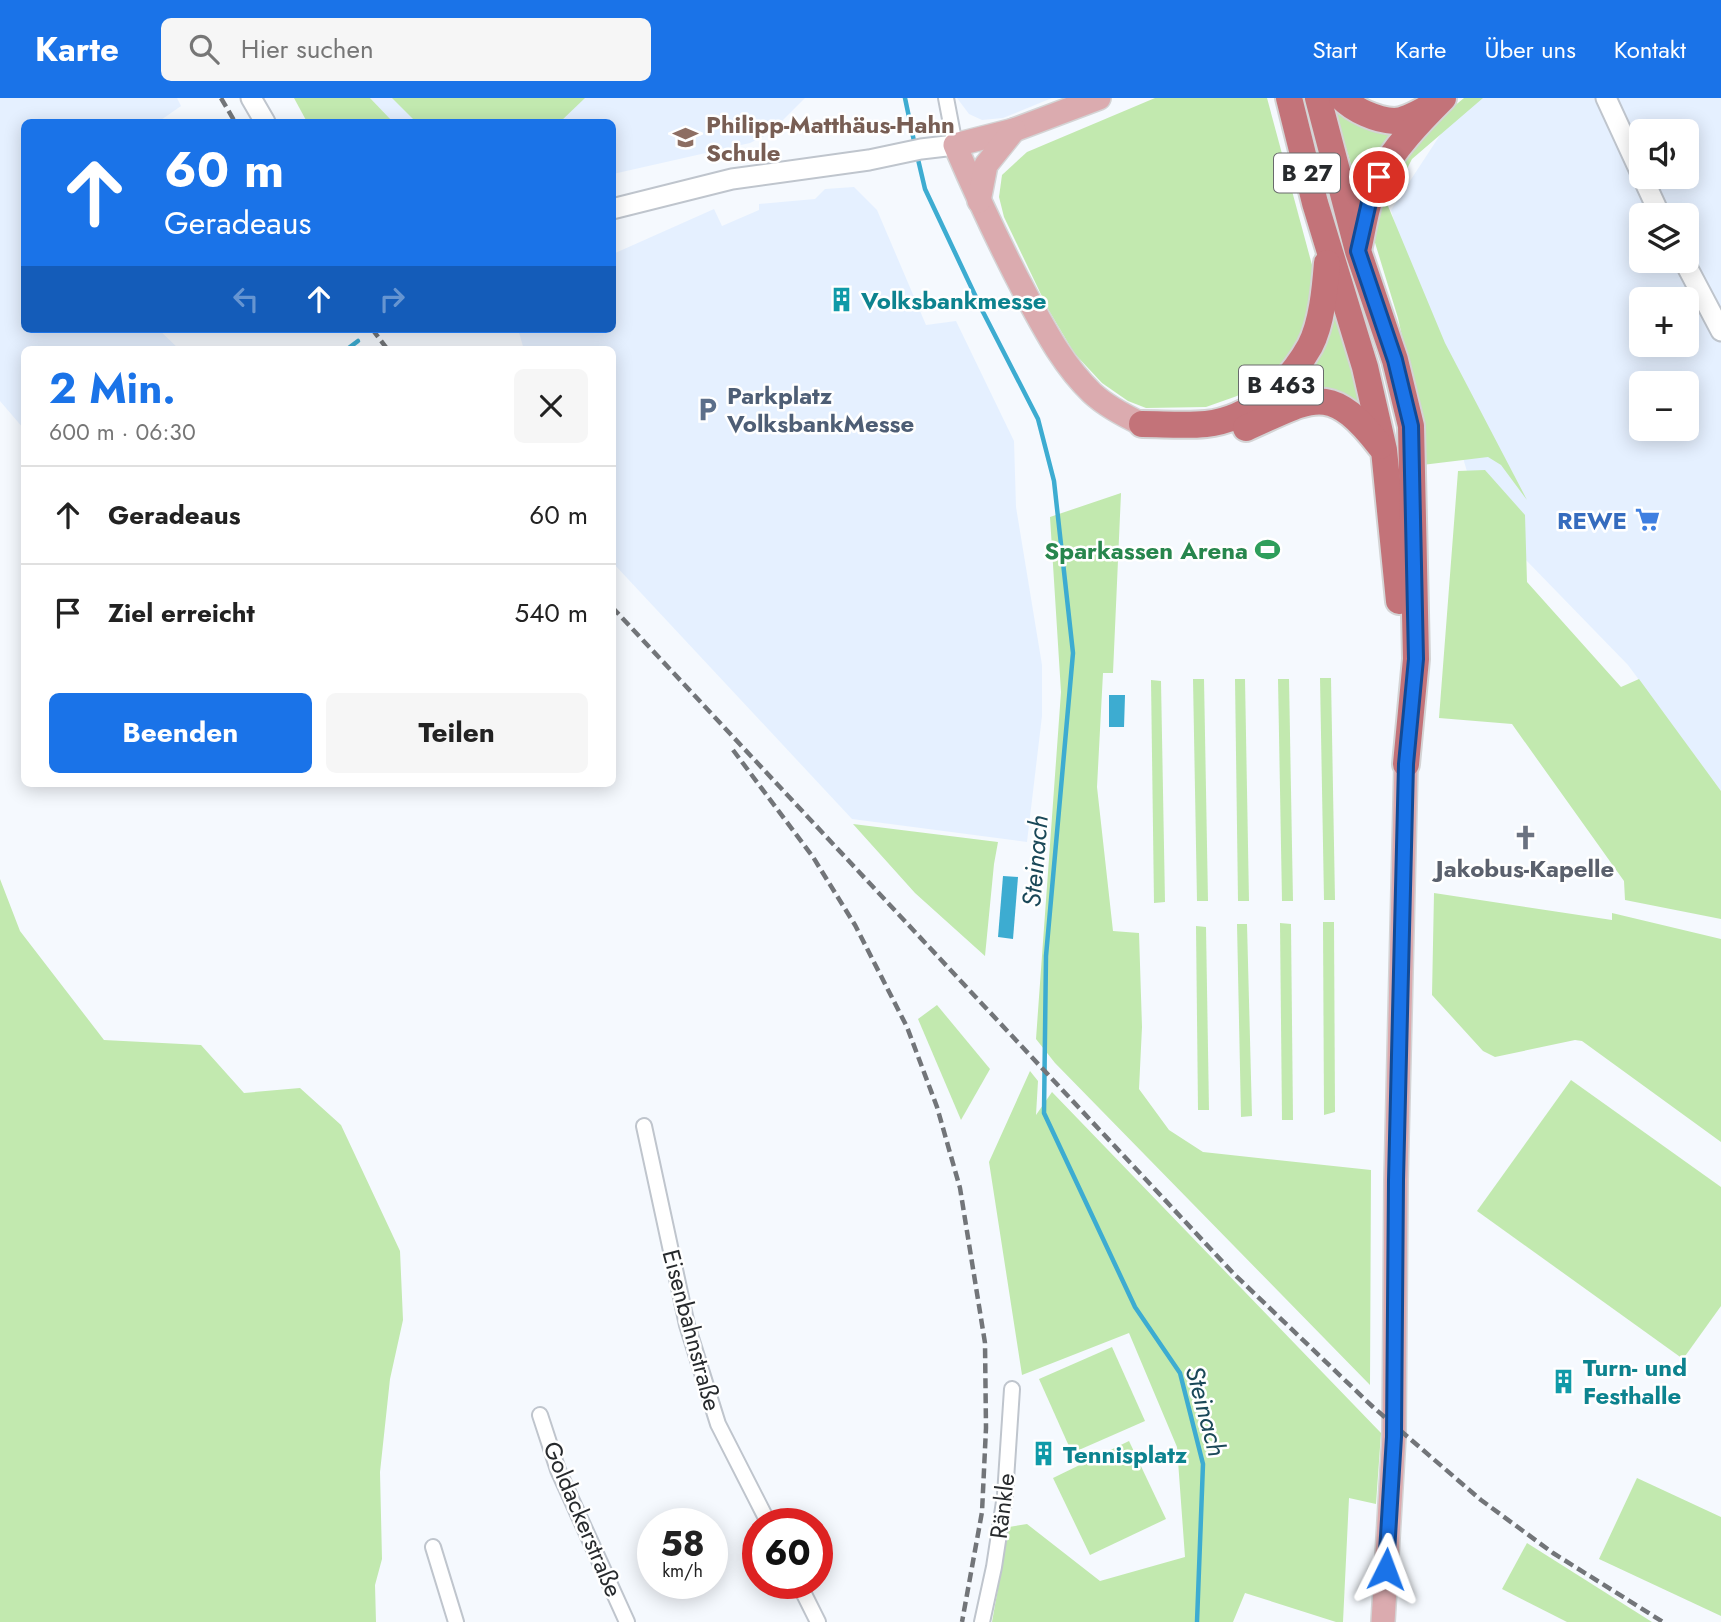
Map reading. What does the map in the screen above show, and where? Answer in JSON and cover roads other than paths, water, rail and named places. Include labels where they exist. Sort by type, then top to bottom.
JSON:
[{"type":"highway","name":"B 27","points":[[1289,98],[1328,247],[1365,367],[1384,450],[1401,480]]},
{"type":"highway","name":"B 27","points":[[1318,98],[1358,251],[1395,360],[1411,426],[1401,480],[1399,593],[1406,764]]},
{"type":"highway","points":[[1342,98],[1371,116],[1395,121],[1415,115],[1442,99]]},
{"type":"highway","points":[[1358,251],[1370,198],[1379,177],[1399,148],[1442,99]]},
{"type":"highway","name":"B 463","points":[[1142,424],[1207,424],[1234,417],[1263,401],[1290,377],[1311,344],[1325,294],[1328,247]]},
{"type":"highway","points":[[1142,424],[1174,434],[1202,435],[1239,431],[1293,405],[1313,400],[1335,404],[1354,414],[1384,450]]},
{"type":"main road","points":[[955,145],[1014,130],[1100,98]]},
{"type":"main road","points":[[979,201],[986,165],[1014,130]]},
{"type":"main road","name":"B 463","points":[[955,145],[979,201],[1040,320],[1065,362],[1093,394],[1120,413],[1142,424]]},
{"type":"main road","name":"B 27","points":[[1383,1622],[1394,1437],[1396,1180],[1406,764]]},
{"type":"street","points":[[251,98],[263,119]]},
{"type":"street","points":[[616,208],[732,179],[955,145],[946,98]]},
{"type":"street","points":[[1606,98],[1654,203]]},
{"type":"street","points":[[1690,273],[1721,331]]},
{"type":"street","name":"Eisenbahnstraße","points":[[644,1126],[687,1325],[718,1424],[761,1508]]},
{"type":"street","name":"Ränkle","points":[[982,1622],[1005,1495],[1012,1389]]},
{"type":"street","name":"Goldackerstraße","points":[[540,1415],[558,1470],[626,1622]]},
{"type":"street","points":[[433,1547],[456,1622]]},
{"type":"street","points":[[806,1599],[818,1622]]},
{"type":"water","points":[[1109,695],[1125,695],[1124,727],[1109,727]]},
{"type":"water","points":[[1003,876],[1018,877],[1013,939],[998,937]]},
{"type":"waterway","name":"Steinach","points":[[905,98],[915,146]]},
{"type":"waterway","name":"Steinach","points":[[917,155],[925,189],[983,312],[1038,419],[1054,481],[1073,653],[1046,956],[1044,1113],[1135,1307],[1180,1373],[1203,1464],[1197,1622]]},
{"type":"waterway","points":[[351,346],[358,341]]},
{"type":"railway","points":[[221,98],[233,119]]},
{"type":"railway","points":[[375,333],[385,346]]},
{"type":"railway","points":[[616,611],[1234,1274],[1373,1407],[1481,1500],[1553,1553],[1663,1622]]},
{"type":"railway","points":[[733,750],[813,857],[855,925],[907,1027],[937,1107],[960,1188],[985,1343],[986,1428],[982,1512],[962,1622]]},
{"type":"place","name":"Philipp-Matthäus-Hahn Schule","points":[[686,138]]},
{"type":"place","name":"Volksbankmesse","points":[[841,300]]},
{"type":"place","name":"Parkplatz VolksbankMesse","points":[[707,409]]},
{"type":"place","name":"REWE","points":[[1647,520]]},
{"type":"place","name":"Sparkassen Arena","points":[[1268,550]]},
{"type":"place","name":"Jakobus-Kapelle","points":[[1525,837]]},
{"type":"place","name":"Turn- und Festhalle","points":[[1563,1381]]},
{"type":"place","name":"Tennisplatz","points":[[1043,1454]]}]
